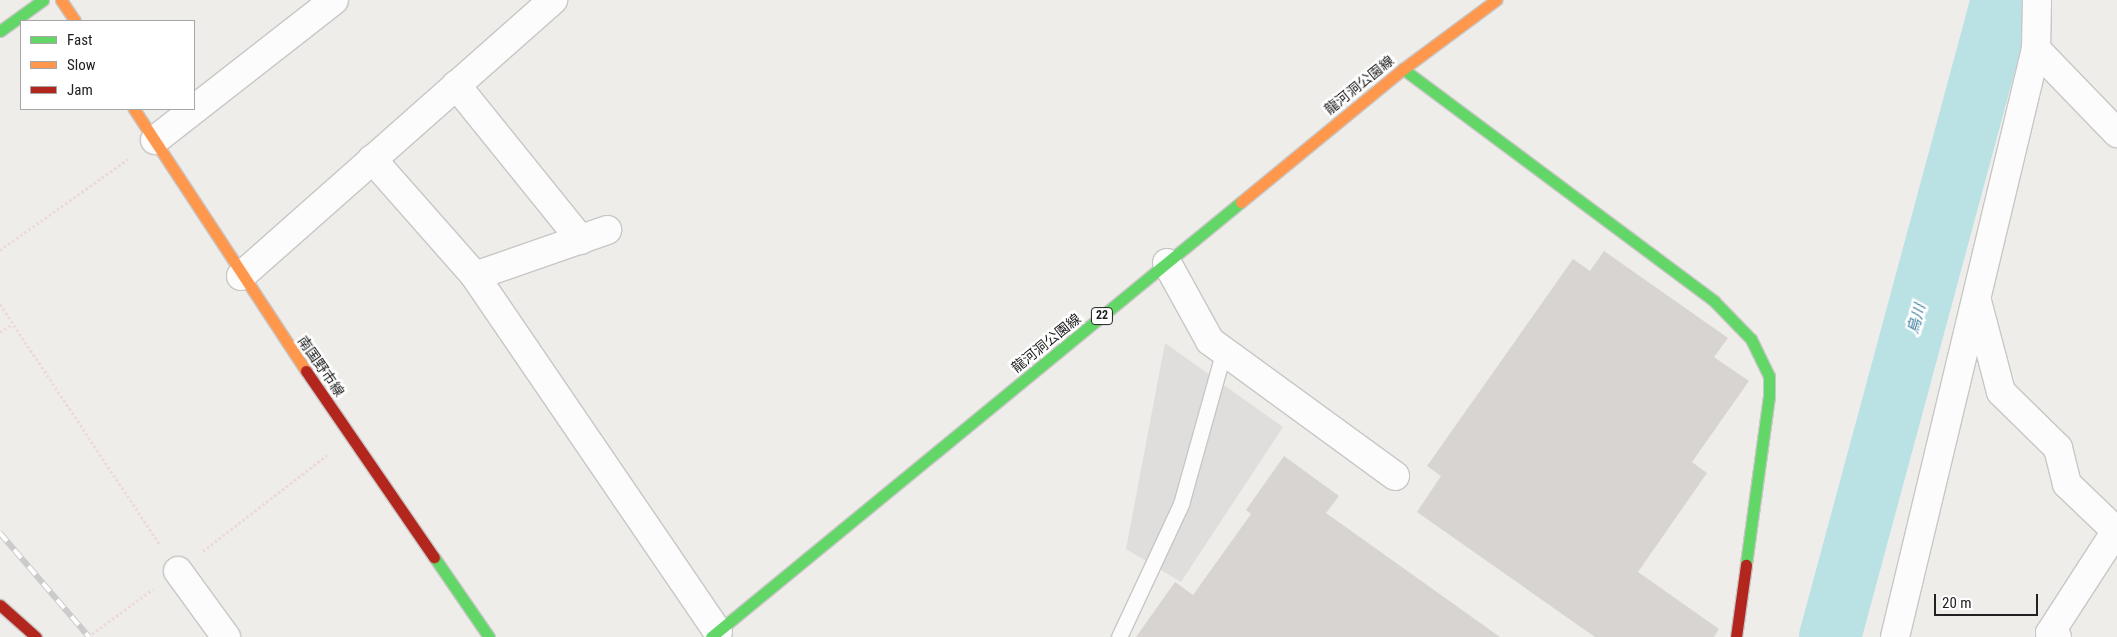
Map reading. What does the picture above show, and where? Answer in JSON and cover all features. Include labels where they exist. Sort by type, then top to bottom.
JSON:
[{"type":"main road","points":[[0,31],[43,0]]},
{"type":"main road","points":[[61,0],[74,20]]},
{"type":"main road","name":"龍河洞公園線","points":[[715,634],[1403,69],[1496,0]]},
{"type":"main road","points":[[1403,69],[1714,301],[1751,339],[1769,376],[1769,396],[1736,637]]},
{"type":"main road","name":"南国野市線","points":[[135,110],[241,276],[488,637]]},
{"type":"main road","points":[[0,605],[36,637]]},
{"type":"street","points":[[195,109],[334,0]]},
{"type":"street","points":[[241,276],[552,0]]},
{"type":"street","points":[[1895,637],[2036,49],[2037,0]]},
{"type":"street","points":[[2036,49],[2117,133]]},
{"type":"street","points":[[456,85],[581,240]]},
{"type":"street","points":[[155,140],[193,110]]},
{"type":"street","points":[[372,159],[475,276],[715,634]]},
{"type":"street","points":[[475,276],[607,230]]},
{"type":"street","points":[[1167,263],[1210,341],[1394,476]]},
{"type":"street","points":[[1976,298],[2001,392],[2058,448],[2067,484],[2117,531],[2050,633],[2057,637]]},
{"type":"street","points":[[178,571],[226,637]]},
{"type":"lane","points":[[1119,637],[1181,504],[1224,350]]},
{"type":"path","points":[[0,250],[155,140]]},
{"type":"path","points":[[0,304],[178,571]]},
{"type":"path","points":[[0,332],[13,324]]},
{"type":"path","points":[[88,637],[178,571],[351,436]]},
{"type":"shaded area","points":[[1165,343],[1283,427],[1181,582],[1126,549]]},
{"type":"building","points":[[1604,251],[1728,338],[1714,357],[1749,381],[1692,462],[1707,473],[1638,572],[1719,629],[1714,637],[1595,637],[1417,512],[1441,476],[1427,466],[1573,259],[1590,271]]},
{"type":"building","points":[[1284,456],[1339,496],[1326,513],[1500,637],[1136,637],[1175,582],[1193,595],[1251,514],[1246,510]]},
{"type":"waterway","name":"烏川","points":[[1830,637],[2002,0]]},
{"type":"railway","points":[[0,533],[89,637]]},
{"type":"traffic: fast","points":[[0,31],[43,0]]},
{"type":"traffic: fast","points":[[1403,69],[1714,301],[1751,339],[1769,376],[1769,396],[1746,565]]},
{"type":"traffic: fast","points":[[711,637],[1241,202]]},
{"type":"traffic: fast","points":[[434,557],[489,637]]},
{"type":"traffic: slow","points":[[61,0],[74,20]]},
{"type":"traffic: slow","points":[[1241,202],[1403,69],[1496,0]]},
{"type":"traffic: slow","points":[[135,110],[306,371]]},
{"type":"traffic: jam","points":[[306,371],[434,557]]},
{"type":"traffic: jam","points":[[1736,637],[1746,565]]},
{"type":"traffic: jam","points":[[0,605],[36,637]]}]
